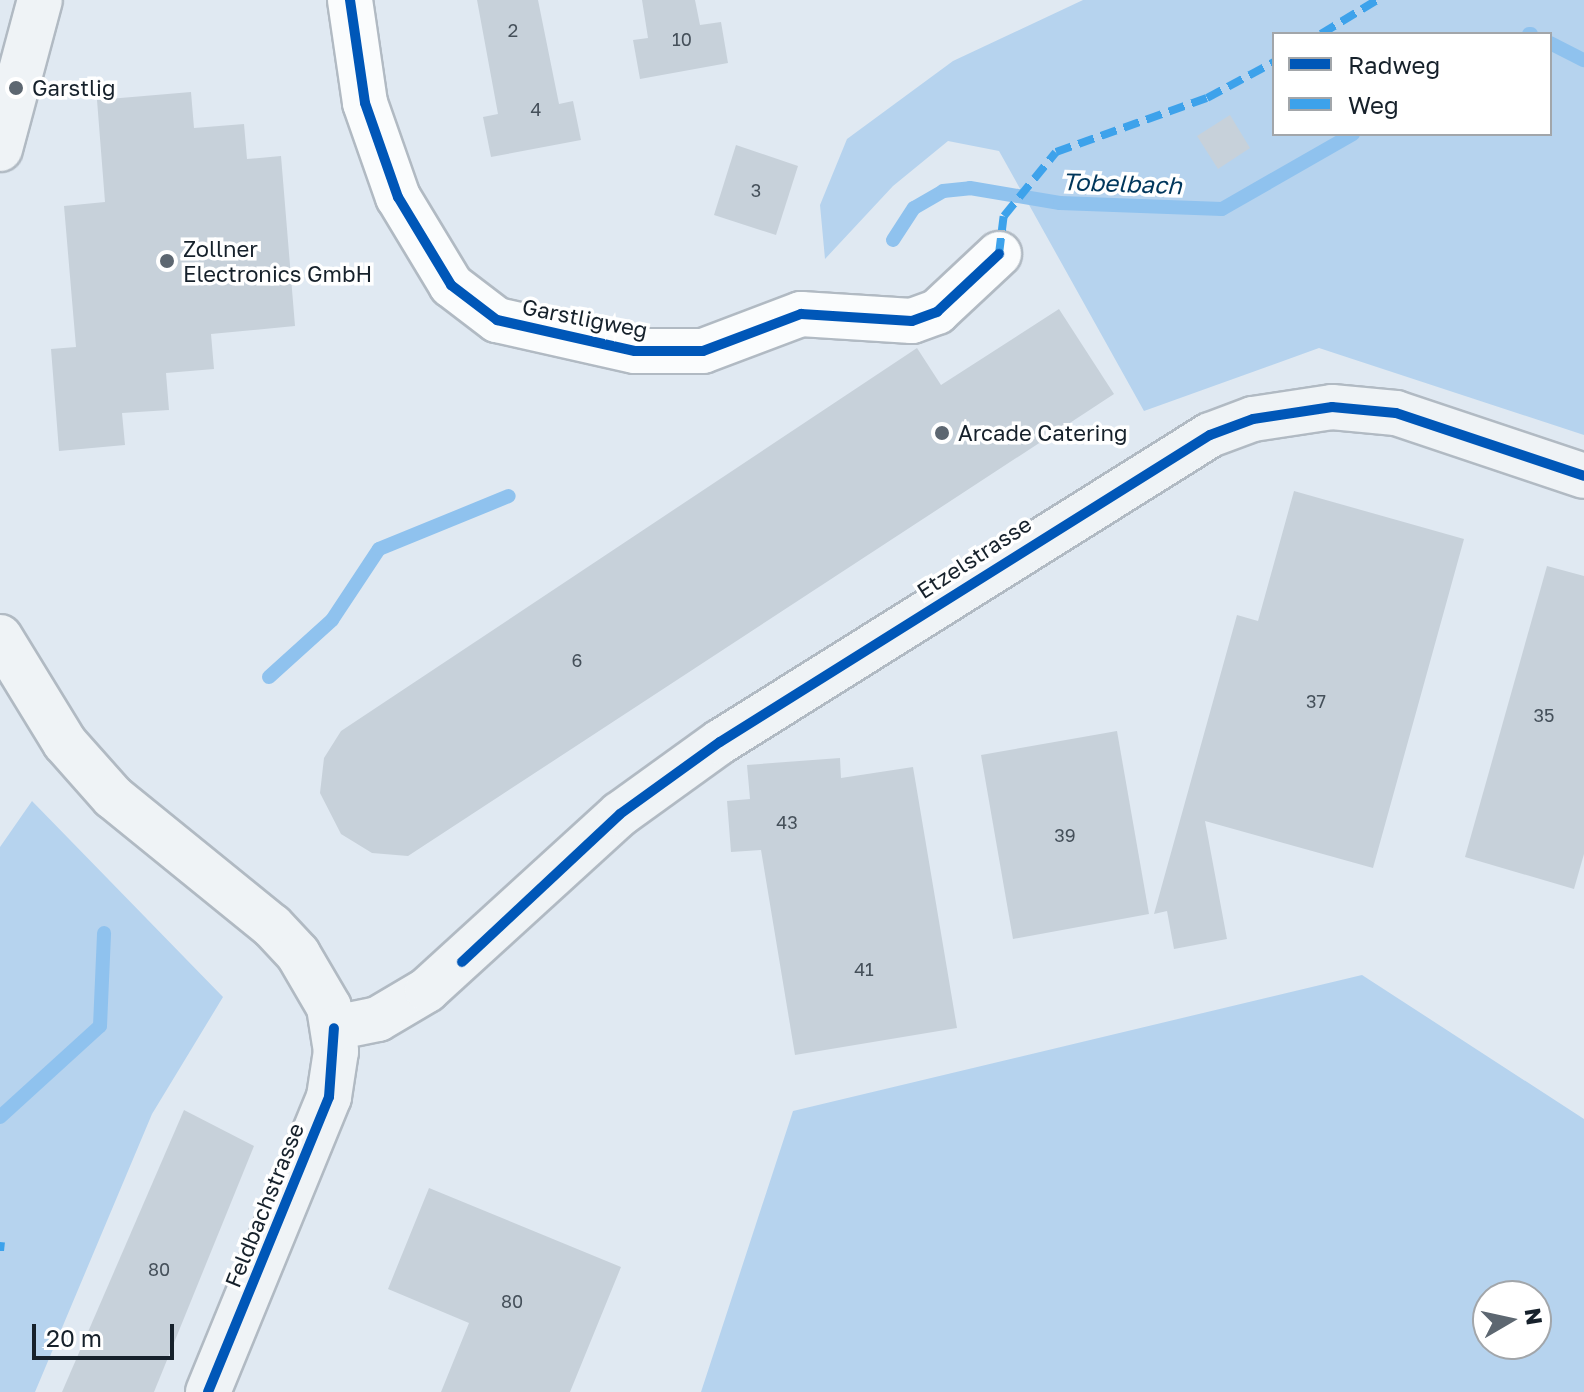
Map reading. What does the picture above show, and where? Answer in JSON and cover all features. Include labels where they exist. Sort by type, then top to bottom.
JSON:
[{"type":"street","points":[[0,149],[40,0]]},
{"type":"street","name":"Garstligweg","points":[[350,0],[365,103],[398,197],[451,285],[497,320],[635,351],[703,351],[801,314],[912,321],[937,312],[999,254]]},
{"type":"street","name":"Etzelstrasse","points":[[334,1028],[378,1019],[427,990],[620,814],[720,742],[1210,435],[1253,419],[1332,407],[1396,413],[1584,476]]},
{"type":"street","name":"Feldbachstrasse","points":[[0,637],[65,743],[113,797],[298,954],[320,985],[334,1028],[329,1097],[208,1392]]},
{"type":"shaded area","points":[[1083,0],[1584,0],[1584,435],[1319,348],[1144,411],[999,151],[948,141],[893,186],[825,259],[820,205],[847,139],[953,61]]},
{"type":"shaded area","points":[[32,801],[223,997],[152,1114],[35,1392],[0,1392],[0,847]]},
{"type":"shaded area","points":[[1362,975],[1584,1119],[1584,1392],[701,1392],[793,1111]]},
{"type":"building","points":[[477,0],[538,0],[559,104],[573,101],[581,140],[491,157],[483,117],[498,114]]},
{"type":"building","points":[[642,0],[695,0],[700,25],[721,22],[728,63],[640,79],[633,40],[648,38]]},
{"type":"building","points":[[191,92],[194,128],[244,124],[247,159],[281,156],[295,326],[211,334],[214,369],[166,373],[169,410],[122,413],[125,445],[59,451],[51,349],[76,347],[64,206],[105,202],[97,100]]},
{"type":"building","points":[[1230,115],[1250,148],[1218,169],[1197,136]]},
{"type":"building","points":[[736,145],[798,166],[776,235],[714,215]]},
{"type":"building","points":[[1059,309],[1114,394],[408,856],[372,853],[341,834],[320,793],[324,758],[341,731],[917,348],[941,385]]},
{"type":"building","points":[[1294,491],[1464,539],[1373,868],[1205,821],[1227,939],[1174,949],[1167,911],[1154,914],[1237,615],[1258,621]]},
{"type":"building","points":[[1547,566],[1584,576],[1584,854],[1574,889],[1465,857]]},
{"type":"building","points":[[1117,731],[1149,914],[1013,939],[981,755]]},
{"type":"building","points":[[840,758],[841,778],[913,767],[957,1028],[795,1055],[761,850],[731,852],[727,801],[750,799],[747,765]]},
{"type":"building","points":[[184,1110],[254,1146],[154,1392],[62,1392]]},
{"type":"building","points":[[429,1188],[621,1267],[570,1392],[441,1392],[469,1323],[388,1289]]},
{"type":"waterway","name":"Tobelbach","points":[[1552,44],[1584,60]]},
{"type":"waterway","name":"Tobelbach","points":[[893,240],[914,208],[943,191],[970,188],[1060,203],[1222,209],[1350,136]]},
{"type":"waterway","name":"Tobelbach","points":[[269,677],[332,620],[379,549],[509,496]]},
{"type":"waterway","name":"Tobelbach","points":[[0,1117],[100,1026],[104,933]]},
{"type":"marked path","points":[[1324,32],[1377,0]]},
{"type":"marked path","points":[[999,254],[1004,216],[1056,152],[1207,98],[1272,63]]},
{"type":"marked path","points":[[0,1251],[1,1242]]},
{"type":"cycle path","points":[[350,0],[365,103],[398,197],[451,285],[497,320],[635,351],[703,351],[801,314],[912,321],[937,312],[999,254]]},
{"type":"cycle path","points":[[462,962],[620,814],[720,742],[1210,435],[1253,419],[1332,407],[1396,413],[1584,476]]},
{"type":"cycle path","points":[[208,1392],[329,1097],[334,1028]]},
{"type":"place","name":"Garstlig","points":[[16,88]]},
{"type":"place","name":"Zollner Electronics GmbH","points":[[167,261]]},
{"type":"place","name":"Arcade Catering","points":[[942,433]]}]
